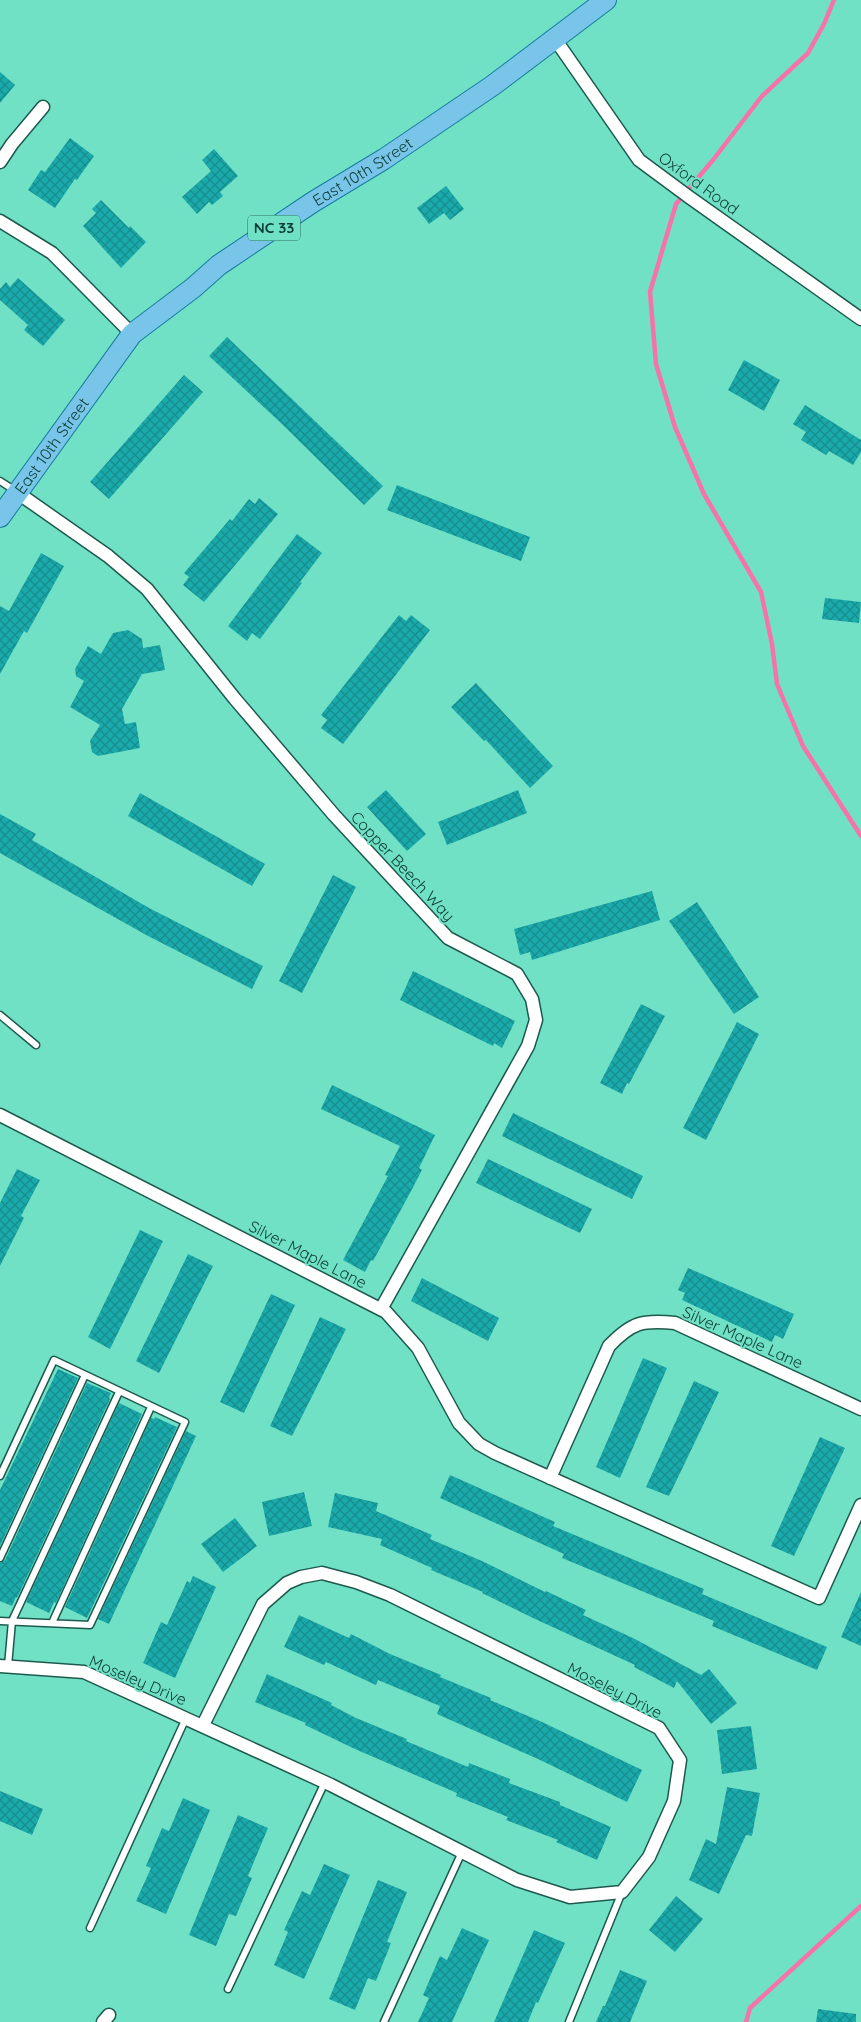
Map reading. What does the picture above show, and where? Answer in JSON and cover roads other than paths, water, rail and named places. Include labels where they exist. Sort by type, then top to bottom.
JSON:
[{"type":"main road","name":"East 10th Street","points":[[0,517],[132,334],[193,288],[218,265],[313,202],[384,159],[485,91],[606,0]]},
{"type":"street","name":"Oxford Road","points":[[555,39],[639,160],[861,319]]},
{"type":"street","points":[[0,162],[12,144],[43,107]]},
{"type":"street","points":[[0,221],[52,253],[132,334]]},
{"type":"street","name":"Copper Beech Way","points":[[18,493],[108,556],[147,589],[235,699],[334,815],[448,938],[517,974],[532,999],[536,1020],[528,1046],[381,1309]]},
{"type":"street","name":"Silver Maple Lane","points":[[0,1115],[386,1312],[418,1348],[459,1423],[479,1444],[550,1478],[819,1598],[861,1505]]},
{"type":"street","name":"Silver Maple Lane","points":[[550,1478],[609,1346],[625,1330],[648,1321],[675,1323],[861,1409]]},
{"type":"street","name":"Moseley Drive","points":[[4,1666],[84,1672],[325,1782],[517,1880],[570,1897],[622,1892],[649,1857],[674,1802],[680,1760],[659,1728],[390,1595],[356,1582],[322,1573],[301,1577],[287,1583],[263,1604],[203,1725]]},
{"type":"lane","points":[[0,480],[18,493]]},
{"type":"lane","points":[[0,1015],[36,1045]]},
{"type":"lane","points":[[0,1476],[54,1360],[184,1422],[90,1625],[0,1622]]},
{"type":"lane","points":[[0,1558],[85,1376]]},
{"type":"lane","points":[[4,1666],[12,1621],[119,1392]]},
{"type":"lane","points":[[52,1623],[151,1407]]},
{"type":"lane","points":[[90,1928],[186,1718]]},
{"type":"lane","points":[[228,1989],[325,1782]]},
{"type":"lane","points":[[384,2022],[462,1852]]},
{"type":"lane","points":[[569,2022],[622,1892]]},
{"type":"waterway","points":[[834,0],[824,24],[808,53],[762,96],[713,160],[676,204],[650,292],[656,364],[675,427],[704,494],[761,592],[772,644],[777,684],[803,746],[861,836]]},
{"type":"waterway","points":[[746,2022],[750,2008],[861,1906]]}]
